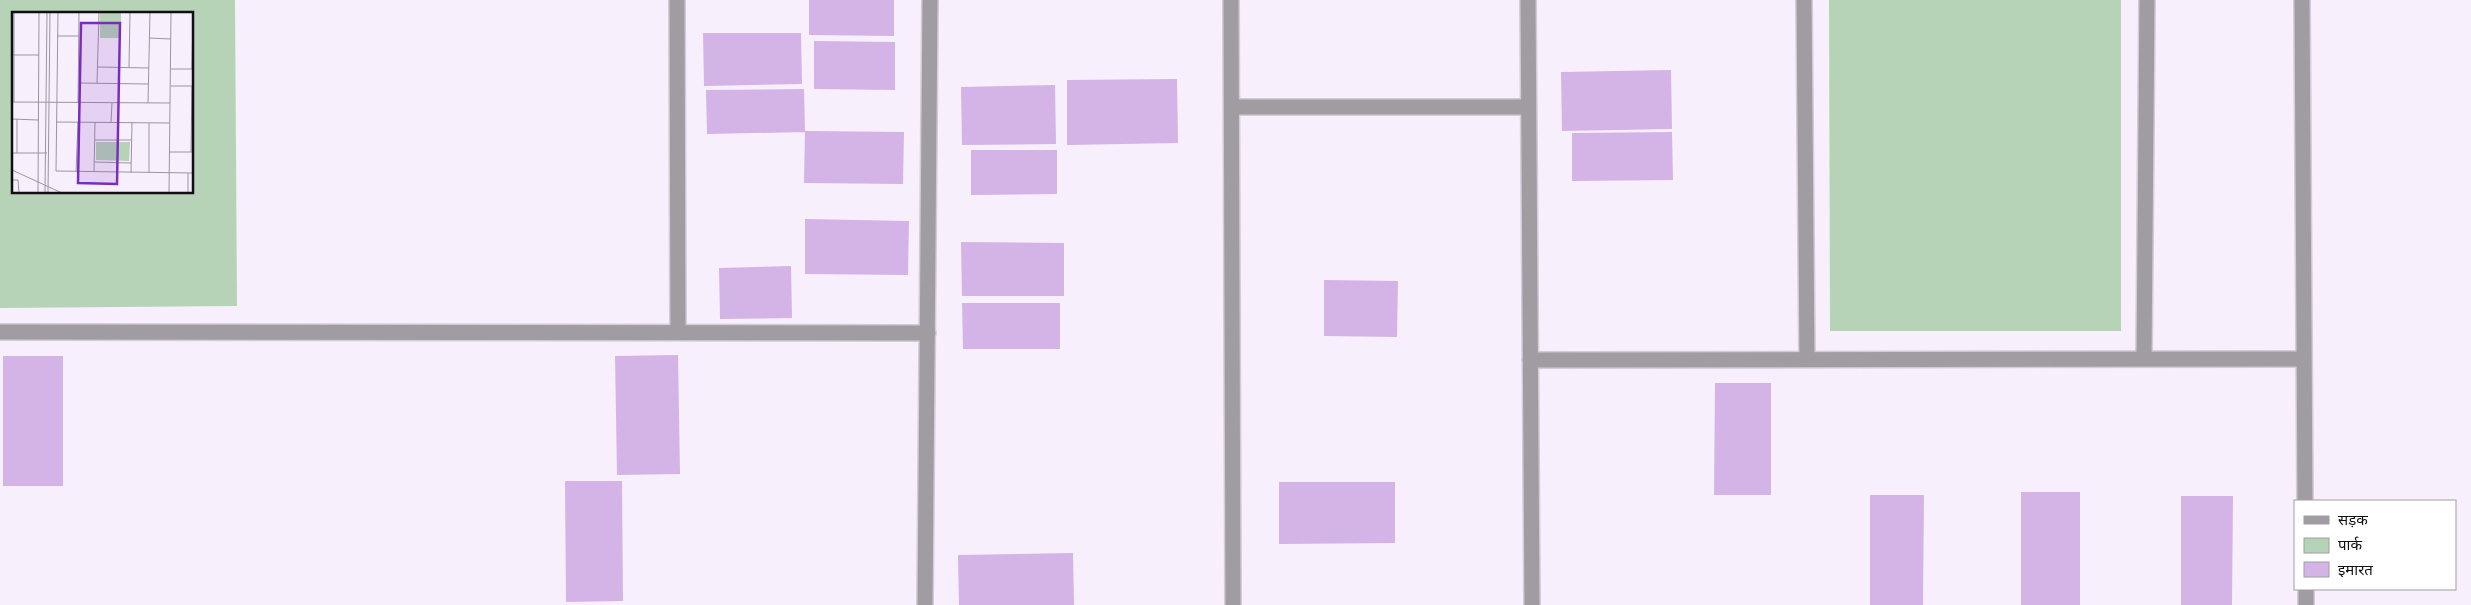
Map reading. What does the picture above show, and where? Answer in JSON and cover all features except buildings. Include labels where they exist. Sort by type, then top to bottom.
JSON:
[{"type":"street","points":[[677,0],[678,332]]},
{"type":"street","points":[[925,605],[930,0]]},
{"type":"street","points":[[1231,0],[1233,107],[1233,605]]},
{"type":"street","points":[[1528,0],[1532,605]]},
{"type":"street","points":[[1804,0],[1807,359]]},
{"type":"street","points":[[2144,359],[2147,0]]},
{"type":"street","points":[[2302,0],[2305,500]]},
{"type":"street","points":[[1233,107],[1528,107]]},
{"type":"street","points":[[0,332],[928,333]]},
{"type":"street","points":[[1530,360],[2304,359]]},
{"type":"street","points":[[2306,590],[2306,605]]},
{"type":"green space","points":[[0,0],[235,0],[237,306],[0,308]]},
{"type":"green space","points":[[1829,0],[2121,0],[2121,331],[1830,331]]}]
